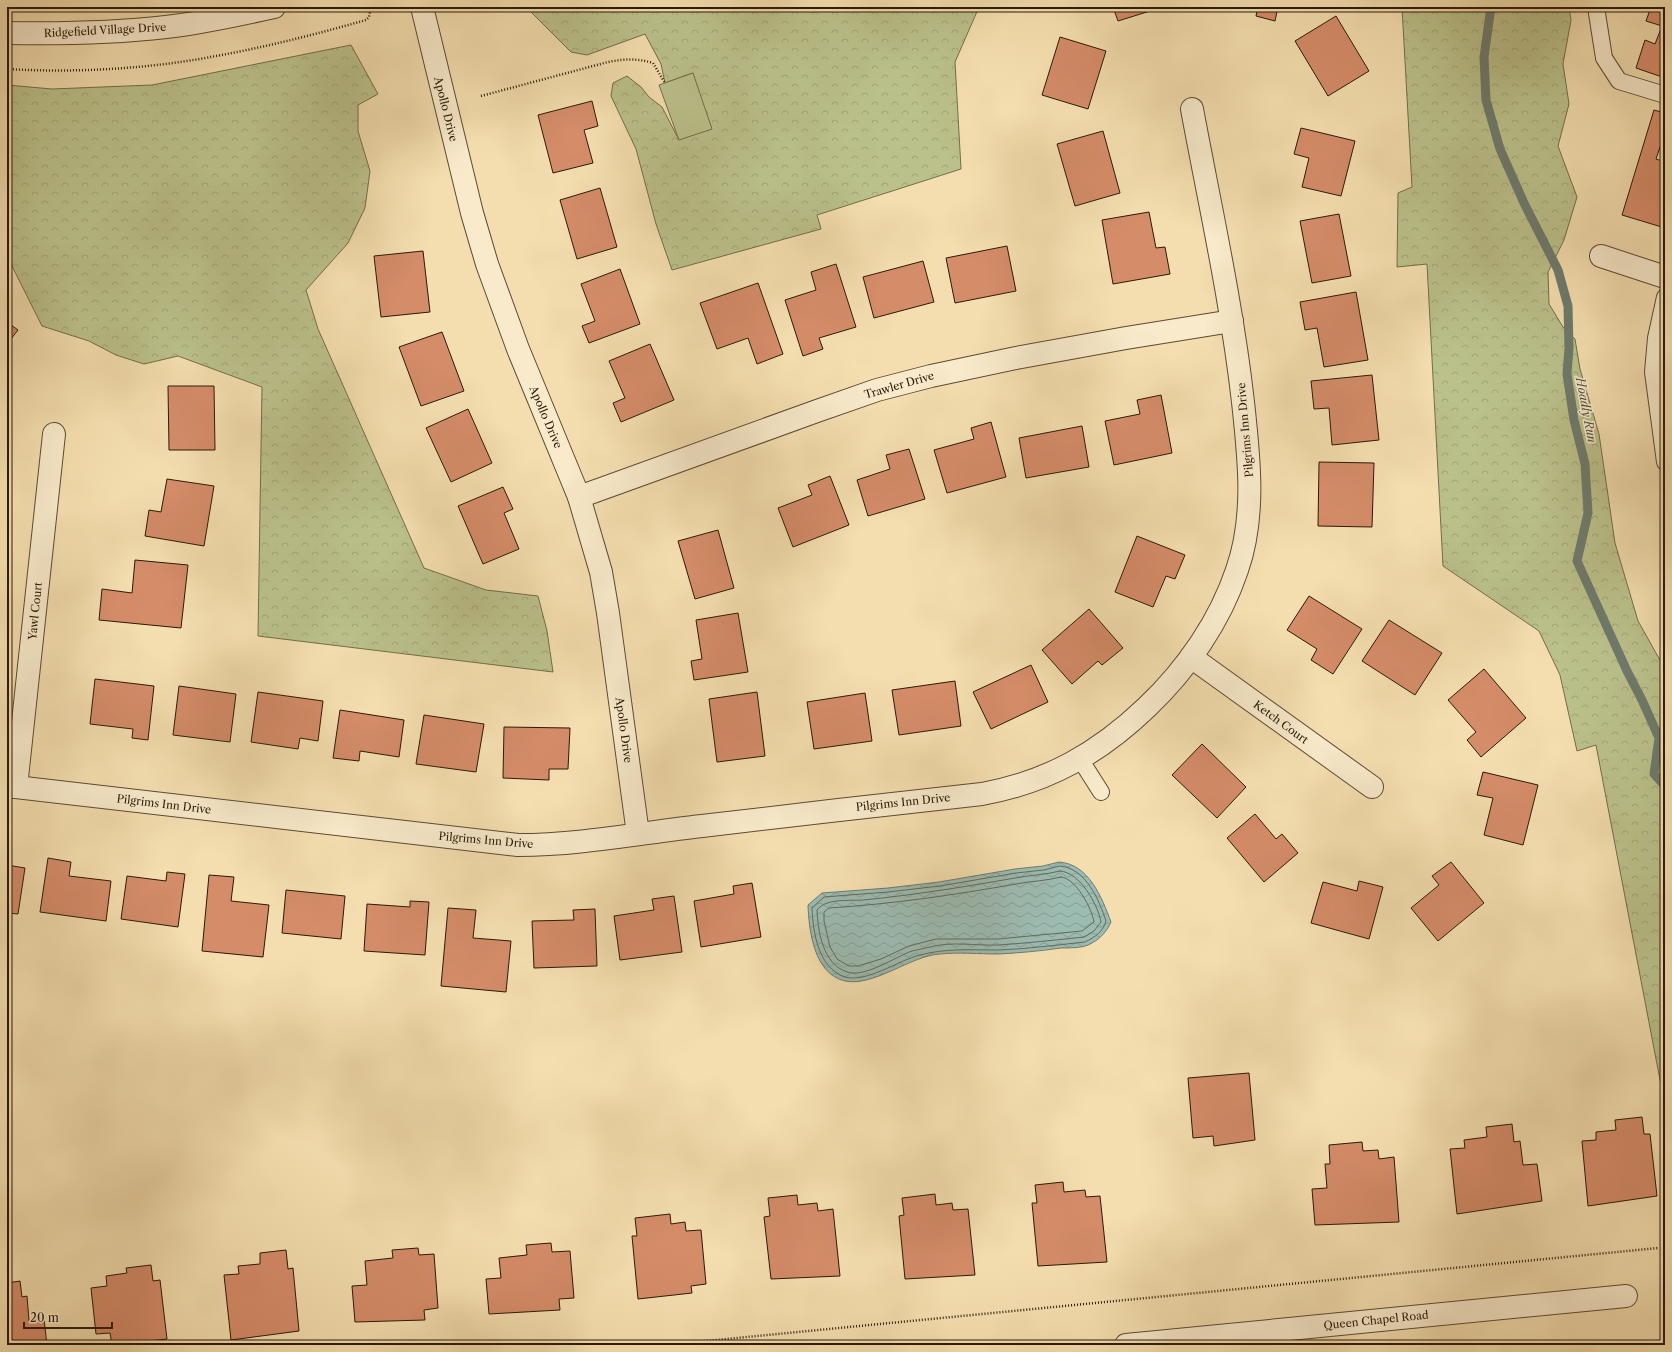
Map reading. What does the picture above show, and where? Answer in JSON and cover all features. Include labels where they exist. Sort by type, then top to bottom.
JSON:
[{"type":"street","name":"Ridgefield Village Drive","points":[[7,33],[69,33],[166,27],[274,7]]},
{"type":"street","name":"Apollo Drive","points":[[422,7],[470,206],[487,264],[518,349],[579,497],[600,572],[608,613],[638,834]]},
{"type":"street","name":"Pilgrims Inn Drive","points":[[12,787],[518,845],[578,843],[638,834],[982,794],[1010,789],[1033,781],[1080,759],[1136,718],[1174,680],[1191,657],[1220,611],[1229,591],[1238,569],[1247,525],[1250,479],[1238,355],[1192,109]]},
{"type":"street","points":[[1601,256],[1665,277]]},
{"type":"street","name":"Trawler Drive","points":[[579,497],[877,390],[930,376],[1016,358],[1118,339],[1232,321]]},
{"type":"street","name":"Yawl Court","points":[[12,787],[54,434]]},
{"type":"street","name":"Ketch Court","points":[[1191,657],[1372,787]]},
{"type":"street","name":"Queen Chapel Road","points":[[1126,1345],[1626,1296]]},
{"type":"lane","points":[[1596,7],[1604,58],[1619,80],[1665,95]]},
{"type":"lane","points":[[1665,298],[1656,338],[1653,372],[1665,462]]},
{"type":"lane","points":[[1080,759],[1101,792]]},
{"type":"path","points":[[7,69],[63,70],[134,66],[215,56],[277,43],[366,20],[369,17],[371,7]]},
{"type":"path","points":[[481,96],[628,58],[642,59],[653,63],[665,83]]},
{"type":"path","points":[[665,1345],[1658,1248]]},
{"type":"green space","points":[[526,7],[979,7],[955,62],[961,169],[817,215],[821,229],[672,270],[656,224],[636,149],[611,96],[613,83],[627,76],[662,107],[679,140],[693,73],[665,83],[661,64],[645,34],[587,55],[571,52]]},
{"type":"green space","points":[[1402,7],[1569,7],[1571,20],[1563,64],[1569,104],[1558,146],[1577,197],[1564,240],[1548,272],[1549,304],[1563,327],[1575,339],[1580,369],[1599,434],[1615,543],[1638,621],[1665,669],[1665,1106],[1596,745],[1577,751],[1560,675],[1539,631],[1443,566],[1427,264],[1397,267],[1398,193],[1412,187]]},
{"type":"green space","points":[[351,45],[378,94],[358,105],[358,131],[370,171],[365,208],[348,243],[306,290],[318,329],[424,568],[486,590],[538,596],[547,631],[553,672],[258,636],[262,387],[178,356],[144,364],[116,355],[89,341],[42,326],[9,260],[7,259],[7,85],[52,89],[152,85]]},
{"type":"green space","points":[[693,73],[712,129],[679,140],[659,85]]},
{"type":"water","points":[[1059,862],[1069,864],[1079,869],[1093,884],[1099,893],[1111,922],[1102,936],[1088,945],[1006,954],[940,954],[928,956],[868,980],[856,982],[845,981],[835,977],[826,970],[815,950],[810,927],[808,905],[822,893],[939,882],[1015,869],[1043,866]]},
{"type":"building","points":[[1113,7],[1163,7],[1118,21]]},
{"type":"building","points":[[1258,7],[1278,7],[1275,21],[1256,16]]},
{"type":"building","points":[[1651,7],[1665,7],[1665,78],[1636,68],[1645,40],[1655,44],[1662,26],[1646,21]]},
{"type":"building","points":[[1336,16],[1369,71],[1328,96],[1295,41]]},
{"type":"building","points":[[1060,37],[1106,51],[1088,109],[1042,95]]},
{"type":"building","points":[[592,101],[598,126],[584,130],[593,163],[553,173],[538,115]]},
{"type":"building","points":[[1654,110],[1665,113],[1665,146],[1661,144],[1656,159],[1665,162],[1665,228],[1622,215]]},
{"type":"building","points":[[1301,128],[1355,141],[1341,196],[1302,187],[1309,158],[1294,154]]},
{"type":"building","points":[[1103,131],[1120,193],[1075,206],[1057,144]]},
{"type":"building","points":[[600,188],[617,247],[577,259],[560,200]]},
{"type":"building","points":[[1149,212],[1156,248],[1165,247],[1170,274],[1113,284],[1102,220]]},
{"type":"building","points":[[1339,214],[1351,276],[1312,283],[1300,221]]},
{"type":"building","points":[[1007,246],[1016,291],[955,303],[946,258]]},
{"type":"building","points":[[423,251],[430,312],[381,317],[374,256]]},
{"type":"building","points":[[923,261],[934,302],[874,318],[863,277]]},
{"type":"building","points":[[836,264],[856,327],[819,338],[823,349],[803,356],[785,300],[816,290],[811,272]]},
{"type":"building","points":[[620,269],[640,324],[589,343],[582,326],[595,321],[581,284]]},
{"type":"building","points":[[758,283],[783,354],[757,364],[748,338],[717,349],[700,303]]},
{"type":"building","points":[[1356,292],[1368,360],[1324,367],[1317,328],[1305,330],[1300,302]]},
{"type":"building","points":[[7,322],[18,330],[7,344]]},
{"type":"building","points":[[442,332],[464,391],[421,406],[399,347]]},
{"type":"building","points":[[650,344],[674,400],[621,422],[613,403],[625,398],[609,361]]},
{"type":"building","points":[[1372,375],[1379,440],[1332,445],[1329,408],[1314,409],[1311,381]]},
{"type":"building","points":[[168,386],[214,386],[215,450],[169,450]]},
{"type":"building","points":[[1161,395],[1172,453],[1114,465],[1105,421],[1140,414],[1137,400]]},
{"type":"building","points":[[468,409],[492,463],[451,482],[426,428]]},
{"type":"building","points":[[991,422],[1006,477],[947,493],[934,450],[974,439],[971,428]]},
{"type":"building","points":[[1082,426],[1089,467],[1026,478],[1019,438]]},
{"type":"building","points":[[909,449],[925,499],[868,516],[857,480],[890,469],[886,455]]},
{"type":"building","points":[[1319,462],[1374,463],[1372,527],[1318,526]]},
{"type":"building","points":[[830,476],[849,525],[793,547],[778,508],[812,495],[808,485]]},
{"type":"building","points":[[167,479],[214,486],[204,546],[145,536],[149,510],[161,512]]},
{"type":"building","points":[[503,487],[513,509],[504,513],[519,549],[483,564],[458,506]]},
{"type":"building","points":[[718,530],[734,588],[695,599],[678,541]]},
{"type":"building","points":[[1137,536],[1185,555],[1175,579],[1166,576],[1153,607],[1115,592]]},
{"type":"building","points":[[135,560],[188,565],[181,628],[99,620],[102,589],[132,593]]},
{"type":"building","points":[[1309,596],[1362,629],[1333,674],[1311,660],[1317,649],[1287,630]]},
{"type":"building","points":[[1089,609],[1123,648],[1102,665],[1098,661],[1072,684],[1042,650]]},
{"type":"building","points":[[738,613],[748,672],[694,680],[691,661],[702,659],[696,620]]},
{"type":"building","points":[[1389,620],[1442,653],[1415,695],[1362,661]]},
{"type":"building","points":[[1031,665],[1048,702],[991,729],[973,692]]},
{"type":"building","points":[[1484,669],[1526,718],[1481,757],[1467,740],[1476,732],[1448,700]]},
{"type":"building","points":[[95,679],[154,686],[148,740],[132,738],[133,729],[90,724]]},
{"type":"building","points":[[955,681],[961,726],[899,735],[892,690]]},
{"type":"building","points":[[179,686],[236,694],[230,742],[173,735]]},
{"type":"building","points":[[258,692],[323,701],[318,741],[300,738],[298,749],[251,742]]},
{"type":"building","points":[[757,692],[765,756],[717,762],[709,699]]},
{"type":"building","points":[[865,693],[872,741],[814,749],[807,702]]},
{"type":"building","points":[[340,710],[404,720],[399,757],[360,751],[359,761],[333,758]]},
{"type":"building","points":[[424,715],[484,724],[476,772],[416,764]]},
{"type":"building","points":[[504,727],[570,728],[568,769],[549,769],[549,780],[503,778]]},
{"type":"building","points":[[1202,744],[1246,787],[1217,818],[1172,775]]},
{"type":"building","points":[[1483,772],[1538,785],[1523,845],[1484,835],[1493,798],[1477,795]]},
{"type":"building","points":[[1255,814],[1276,839],[1282,834],[1298,853],[1264,882],[1227,838]]},
{"type":"building","points":[[48,858],[71,862],[69,876],[111,881],[106,921],[40,912]]},
{"type":"building","points":[[1451,862],[1484,903],[1438,941],[1411,908],[1439,885],[1432,876]]},
{"type":"building","points":[[7,865],[25,868],[18,914],[7,913]]},
{"type":"building","points":[[167,872],[185,874],[178,927],[121,919],[127,876],[166,881]]},
{"type":"building","points":[[209,875],[234,877],[231,901],[269,905],[263,957],[202,951]]},
{"type":"building","points":[[1359,881],[1383,887],[1369,939],[1311,923],[1323,882],[1357,891]]},
{"type":"building","points":[[752,883],[761,937],[701,947],[694,901],[734,894],[733,886]]},
{"type":"building","points":[[286,890],[345,896],[341,939],[282,933]]},
{"type":"building","points":[[674,896],[682,952],[620,960],[614,916],[654,910],[652,899]]},
{"type":"building","points":[[410,901],[429,902],[425,955],[364,951],[367,904],[410,907]]},
{"type":"building","points":[[448,908],[476,910],[473,938],[511,941],[506,992],[441,986]]},
{"type":"building","points":[[595,909],[597,966],[534,968],[532,921],[574,920],[573,910]]},
{"type":"building","points":[[1249,1073],[1255,1140],[1214,1146],[1213,1136],[1193,1138],[1188,1078]]},
{"type":"building","points":[[1642,1117],[1644,1134],[1650,1134],[1657,1196],[1588,1206],[1582,1141],[1596,1140],[1596,1132],[1616,1130],[1615,1120]]},
{"type":"building","points":[[1512,1124],[1514,1142],[1520,1141],[1523,1165],[1537,1164],[1542,1201],[1457,1214],[1450,1149],[1465,1148],[1464,1140],[1487,1137],[1486,1127]]},
{"type":"building","points":[[1362,1142],[1363,1151],[1378,1150],[1379,1159],[1394,1157],[1399,1222],[1315,1225],[1312,1189],[1327,1188],[1325,1164],[1330,1164],[1329,1145]]},
{"type":"building","points":[[1063,1182],[1064,1192],[1085,1190],[1086,1197],[1100,1196],[1107,1262],[1038,1266],[1032,1203],[1037,1203],[1035,1185]]},
{"type":"building","points":[[935,1194],[936,1205],[952,1203],[953,1210],[968,1209],[975,1275],[905,1279],[899,1216],[904,1215],[902,1198]]},
{"type":"building","points":[[797,1195],[798,1205],[817,1203],[818,1211],[833,1209],[840,1276],[771,1279],[764,1217],[770,1216],[768,1198]]},
{"type":"building","points":[[670,1214],[671,1224],[685,1222],[686,1231],[701,1230],[706,1284],[691,1286],[692,1293],[638,1299],[632,1236],[637,1236],[635,1218]]},
{"type":"building","points":[[551,1243],[552,1252],[570,1251],[574,1298],[559,1299],[560,1310],[489,1314],[486,1279],[501,1278],[499,1258],[527,1255],[526,1245]]},
{"type":"building","points":[[418,1248],[419,1255],[434,1254],[438,1308],[424,1310],[425,1320],[355,1322],[352,1286],[367,1285],[365,1261],[393,1258],[392,1250]]},
{"type":"building","points":[[286,1250],[288,1269],[293,1268],[299,1331],[231,1340],[224,1275],[239,1274],[238,1266],[260,1264],[260,1253]]},
{"type":"building","points":[[151,1265],[153,1281],[160,1280],[167,1339],[112,1345],[110,1333],[96,1334],[91,1288],[107,1286],[106,1276],[127,1273],[126,1268]]},
{"type":"building","points":[[20,1281],[22,1297],[27,1296],[29,1321],[44,1319],[47,1345],[7,1345],[7,1283]]},
{"type":"waterway","name":"Hoadly Run","points":[[1491,7],[1484,57],[1486,100],[1500,149],[1524,203],[1558,270],[1568,306],[1569,348],[1567,374],[1574,420],[1585,464],[1588,513],[1577,561],[1659,738],[1654,774],[1665,786]]}]
